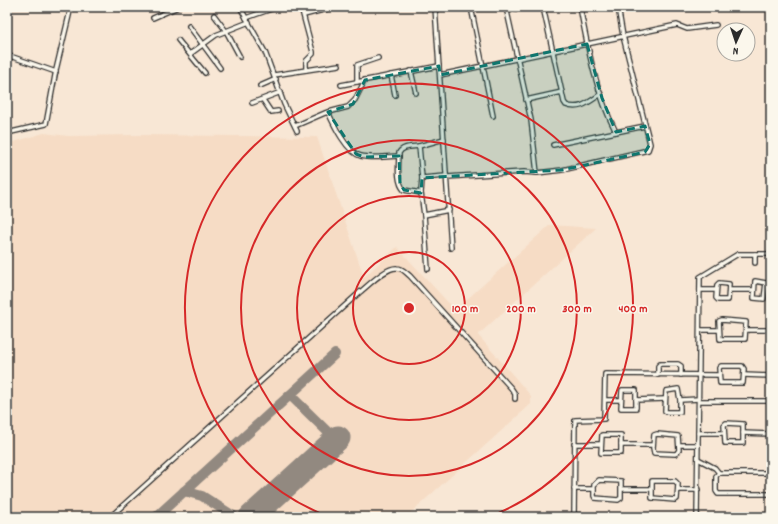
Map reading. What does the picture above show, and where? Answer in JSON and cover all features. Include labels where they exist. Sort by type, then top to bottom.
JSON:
[{"type":"street","points":[[7,134],[46,124],[56,72],[72,7]]},
{"type":"street","points":[[153,18],[178,7]]},
{"type":"street","points":[[240,7],[266,52],[280,92],[297,131]]},
{"type":"street","points":[[246,18],[277,7]]},
{"type":"street","points":[[302,7],[314,52],[306,61],[306,70]]},
{"type":"street","points":[[435,7],[452,248]]},
{"type":"street","points":[[470,7],[493,116]]},
{"type":"street","points":[[528,7],[507,9],[531,120],[537,173]]},
{"type":"street","points":[[543,7],[566,105],[574,108],[584,105],[601,94]]},
{"type":"street","points":[[580,7],[587,44],[601,94],[616,132]]},
{"type":"street","points":[[422,178],[524,172],[537,173],[577,167],[648,150],[650,144],[623,36],[618,7]]},
{"type":"street","points":[[304,15],[327,9]]},
{"type":"street","points":[[214,15],[226,31],[240,57]]},
{"type":"street","points":[[190,54],[216,35],[249,22]]},
{"type":"street","points":[[440,75],[677,24],[687,29],[716,25]]},
{"type":"street","points":[[189,26],[220,68]]},
{"type":"street","points":[[178,40],[206,73]]},
{"type":"street","points":[[7,55],[56,72]]},
{"type":"street","points":[[358,82],[357,65],[378,58]]},
{"type":"street","points":[[260,86],[275,77],[339,64]]},
{"type":"street","points":[[341,85],[439,66]]},
{"type":"street","points":[[411,71],[416,93]]},
{"type":"street","points":[[391,75],[395,95]]},
{"type":"street","points":[[295,126],[328,112],[348,107],[353,104],[365,80]]},
{"type":"street","points":[[252,103],[263,100],[280,92]]},
{"type":"street","points":[[526,100],[562,92]]},
{"type":"street","points":[[263,100],[271,112],[274,113],[278,111]]},
{"type":"street","points":[[328,112],[350,148],[356,154],[364,157],[399,156]]},
{"type":"street","points":[[553,145],[645,126]]},
{"type":"street","points":[[421,193],[404,190],[400,183],[400,150],[403,148],[419,146],[444,139]]},
{"type":"street","points":[[419,146],[422,178],[421,193],[428,269]]},
{"type":"street","points":[[424,215],[449,210]]},
{"type":"street","points":[[697,517],[700,277],[738,254],[771,254]]},
{"type":"street","points":[[755,254],[755,264]]},
{"type":"street","points":[[110,517],[360,292],[390,269],[398,267],[410,276],[511,388],[515,394],[515,399]]},
{"type":"street","points":[[755,281],[765,282],[766,290],[764,299],[754,298],[754,290],[755,281]]},
{"type":"street","points":[[717,284],[728,284],[729,290],[728,300],[718,300],[716,298],[717,284]]},
{"type":"street","points":[[700,290],[716,290]]},
{"type":"street","points":[[729,290],[754,290]]},
{"type":"street","points":[[766,290],[771,290]]},
{"type":"street","points":[[722,320],[746,322],[745,338],[742,340],[721,339],[719,338],[719,330],[719,322],[722,320]]},
{"type":"street","points":[[700,330],[719,330]]},
{"type":"street","points":[[746,330],[771,330]]},
{"type":"street","points":[[658,375],[658,366],[660,364],[678,364],[681,366],[681,375]]},
{"type":"street","points":[[721,366],[742,366],[744,369],[744,382],[742,384],[721,384],[719,381],[719,375],[719,368],[721,366]]},
{"type":"street","points":[[600,517],[574,516],[574,444],[575,420],[604,419],[605,374],[719,375]]},
{"type":"street","points":[[744,375],[771,376]]},
{"type":"street","points":[[678,389],[680,400],[680,410],[675,413],[665,411],[666,391],[678,389]]},
{"type":"street","points":[[622,390],[636,390],[636,408],[621,408],[622,400],[622,390]]},
{"type":"street","points":[[636,400],[665,399]]},
{"type":"street","points":[[605,400],[622,400]]},
{"type":"street","points":[[680,400],[771,401]]},
{"type":"street","points":[[742,423],[744,442],[742,444],[725,443],[724,433],[724,424],[742,423]]},
{"type":"street","points":[[698,433],[724,433]]},
{"type":"street","points":[[743,433],[771,434]]},
{"type":"street","points":[[657,434],[678,436],[679,450],[675,454],[654,453],[653,444],[654,435],[657,434]]},
{"type":"street","points":[[602,435],[621,435],[621,453],[601,453],[601,444],[602,435]]},
{"type":"street","points":[[574,444],[601,444]]},
{"type":"street","points":[[621,445],[653,444]]},
{"type":"street","points":[[679,445],[698,445]]},
{"type":"street","points":[[698,459],[715,468],[718,473]]},
{"type":"street","points":[[718,473],[771,474]]},
{"type":"street","points":[[718,473],[716,476],[716,491],[718,494],[771,494]]},
{"type":"street","points":[[599,480],[618,480],[622,482],[622,489],[621,498],[616,500],[595,498],[594,484],[599,480]]},
{"type":"street","points":[[654,481],[675,481],[678,484],[678,490],[677,498],[675,500],[652,498],[651,489],[654,481]]},
{"type":"street","points":[[574,489],[594,489]]},
{"type":"street","points":[[622,489],[651,489]]},
{"type":"street","points":[[678,490],[698,490]]},
{"type":"highlighted area","points":[[587,44],[602,98],[616,132],[645,126],[650,144],[645,152],[562,170],[422,178],[421,193],[404,190],[400,183],[399,156],[364,157],[356,154],[328,112],[353,104],[365,80],[439,66],[440,75]]},
{"type":"shaded area","points":[[44,133],[68,136],[138,135],[317,137],[364,277],[397,247],[455,310],[550,225],[596,228],[478,335],[531,396],[531,404],[406,517],[7,517],[7,144]]},
{"type":"taxiway","points":[[156,517],[335,354]]},
{"type":"taxiway","points":[[290,395],[336,440]]},
{"type":"taxiway","points":[[184,491],[202,496],[235,517]]},
{"type":"runway","points":[[251,517],[338,438]]}]
